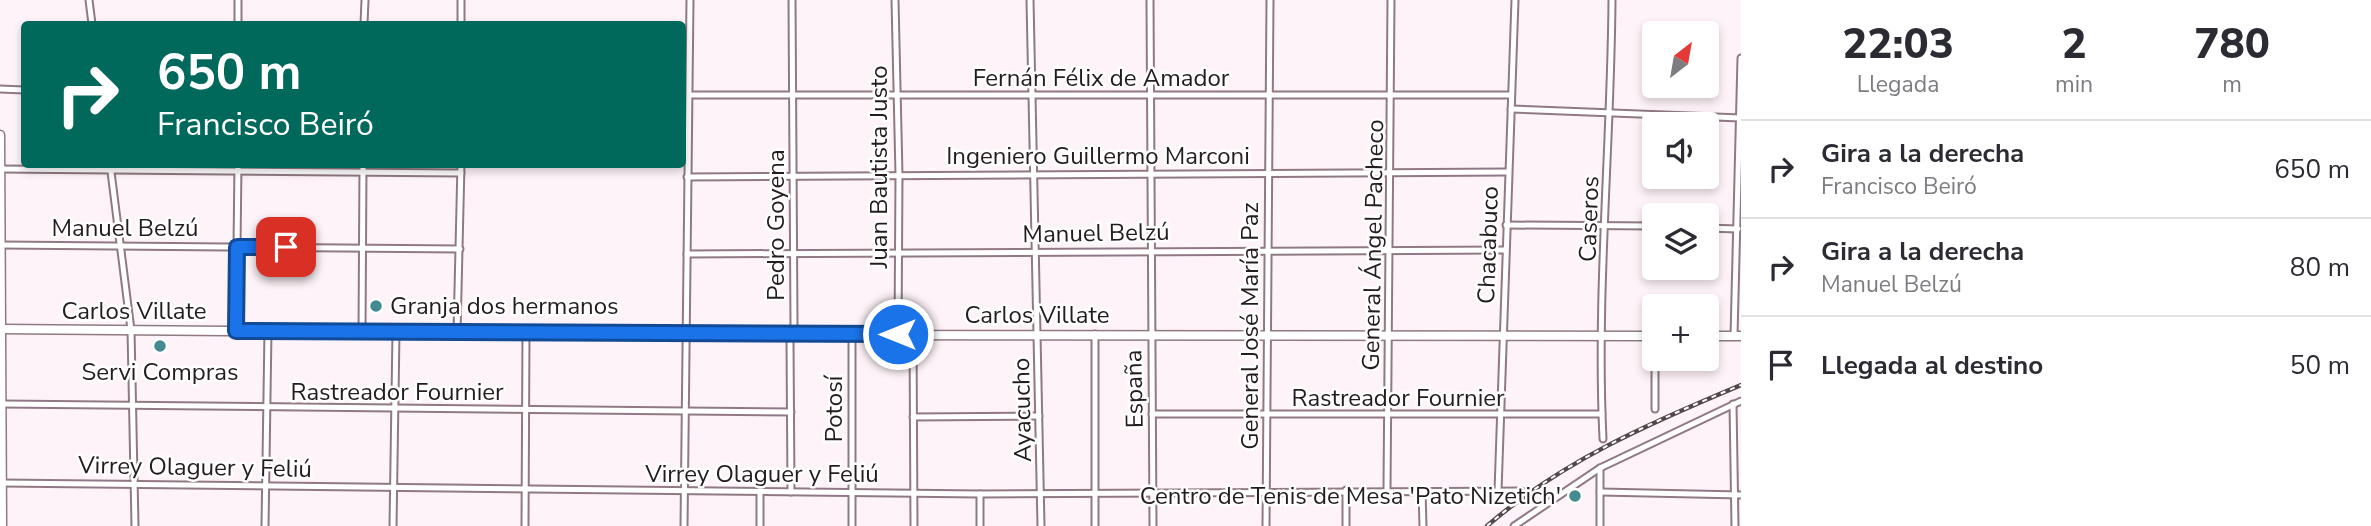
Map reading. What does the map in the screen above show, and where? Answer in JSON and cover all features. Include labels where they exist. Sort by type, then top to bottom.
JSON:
[{"type":"street","points":[[89,0],[92,21]]},
{"type":"street","points":[[238,0],[238,21]]},
{"type":"street","points":[[364,21],[365,0]]},
{"type":"street","points":[[461,0],[461,21]]},
{"type":"street","points":[[684,526],[690,0]]},
{"type":"street","name":"Pedro Goyena","points":[[791,492],[794,253],[792,0]]},
{"type":"street","name":"Juan Bautista Justo","points":[[895,0],[899,175],[898,334]]},
{"type":"street","name":"Ayacucho","points":[[1030,0],[1041,526]]},
{"type":"street","name":"España","points":[[1150,0],[1153,526]]},
{"type":"street","name":"General José María Paz","points":[[1266,526],[1270,0]]},
{"type":"street","name":"General Ángel Pacheco","points":[[1387,490],[1393,94],[1391,0]]},
{"type":"street","name":"Chacabuco","points":[[1498,491],[1515,0]]},
{"type":"street","name":"Caseros","points":[[1603,439],[1602,335],[1612,114],[1612,0]]},
{"type":"street","points":[[1719,336],[1738,336],[1741,58]]},
{"type":"street","points":[[0,89],[21,90]]},
{"type":"street","name":"Fernán Félix de Amador","points":[[690,95],[1511,95]]},
{"type":"street","points":[[1511,109],[1740,118]]},
{"type":"street","points":[[0,135],[2,526]]},
{"type":"street","points":[[1,169],[56,168]]},
{"type":"street","points":[[110,168],[131,330],[135,526]]},
{"type":"street","points":[[236,331],[238,168],[461,173]]},
{"type":"street","points":[[362,332],[360,248],[363,168]]},
{"type":"street","points":[[457,333],[461,168]]},
{"type":"street","name":"Ingeniero Guillermo Marconi","points":[[687,177],[1508,172]]},
{"type":"street","points":[[1506,225],[1642,226]]},
{"type":"street","points":[[1719,228],[1739,229]]},
{"type":"street","name":"Manuel Belzú","points":[[1,245],[460,249]]},
{"type":"street","name":"Manuel Belzú","points":[[687,254],[1150,249],[1505,250]]},
{"type":"street","name":"Carlos Villate","points":[[1,329],[686,335],[1150,333],[1642,337]]},
{"type":"street","points":[[265,526],[268,331]]},
{"type":"street","points":[[393,526],[396,332]]},
{"type":"street","name":"Potosí","points":[[852,333],[852,526]]},
{"type":"street","points":[[525,526],[526,334]]},
{"type":"street","points":[[913,334],[914,526]]},
{"type":"street","points":[[1095,334],[1095,526]]},
{"type":"street","points":[[1655,371],[1655,409]]},
{"type":"street","points":[[1514,526],[1600,468],[1741,401]]},
{"type":"street","name":"Rastreador Fournier","points":[[2,404],[791,412]]},
{"type":"street","points":[[1733,404],[1738,495],[1735,526]]},
{"type":"street","name":"Rastreador Fournier","points":[[1152,414],[1602,414]]},
{"type":"street","points":[[913,417],[1039,416]]},
{"type":"street","points":[[1600,468],[1600,526]]},
{"type":"street","name":"Virrey Olaguer y Feliú","points":[[2,483],[980,494],[1522,491]]},
{"type":"street","points":[[1346,490],[1346,526]]},
{"type":"street","points":[[760,491],[760,526]]},
{"type":"street","points":[[1422,491],[1423,526]]},
{"type":"street","points":[[1600,492],[1738,495]]},
{"type":"street","points":[[980,494],[980,526]]},
{"type":"railway","points":[[1487,526],[1546,482],[1608,445],[1741,385]]},
{"type":"place","name":"Granja dos hermanos","points":[[376,306]]},
{"type":"place","name":"Servi Compras","points":[[160,346]]},
{"type":"place","name":"Centro de Tenis de Mesa 'Pato Nizetich'","points":[[1575,496]]},
{"type":"route","points":[[286,247],[237,247],[236,331],[898,334]]}]
